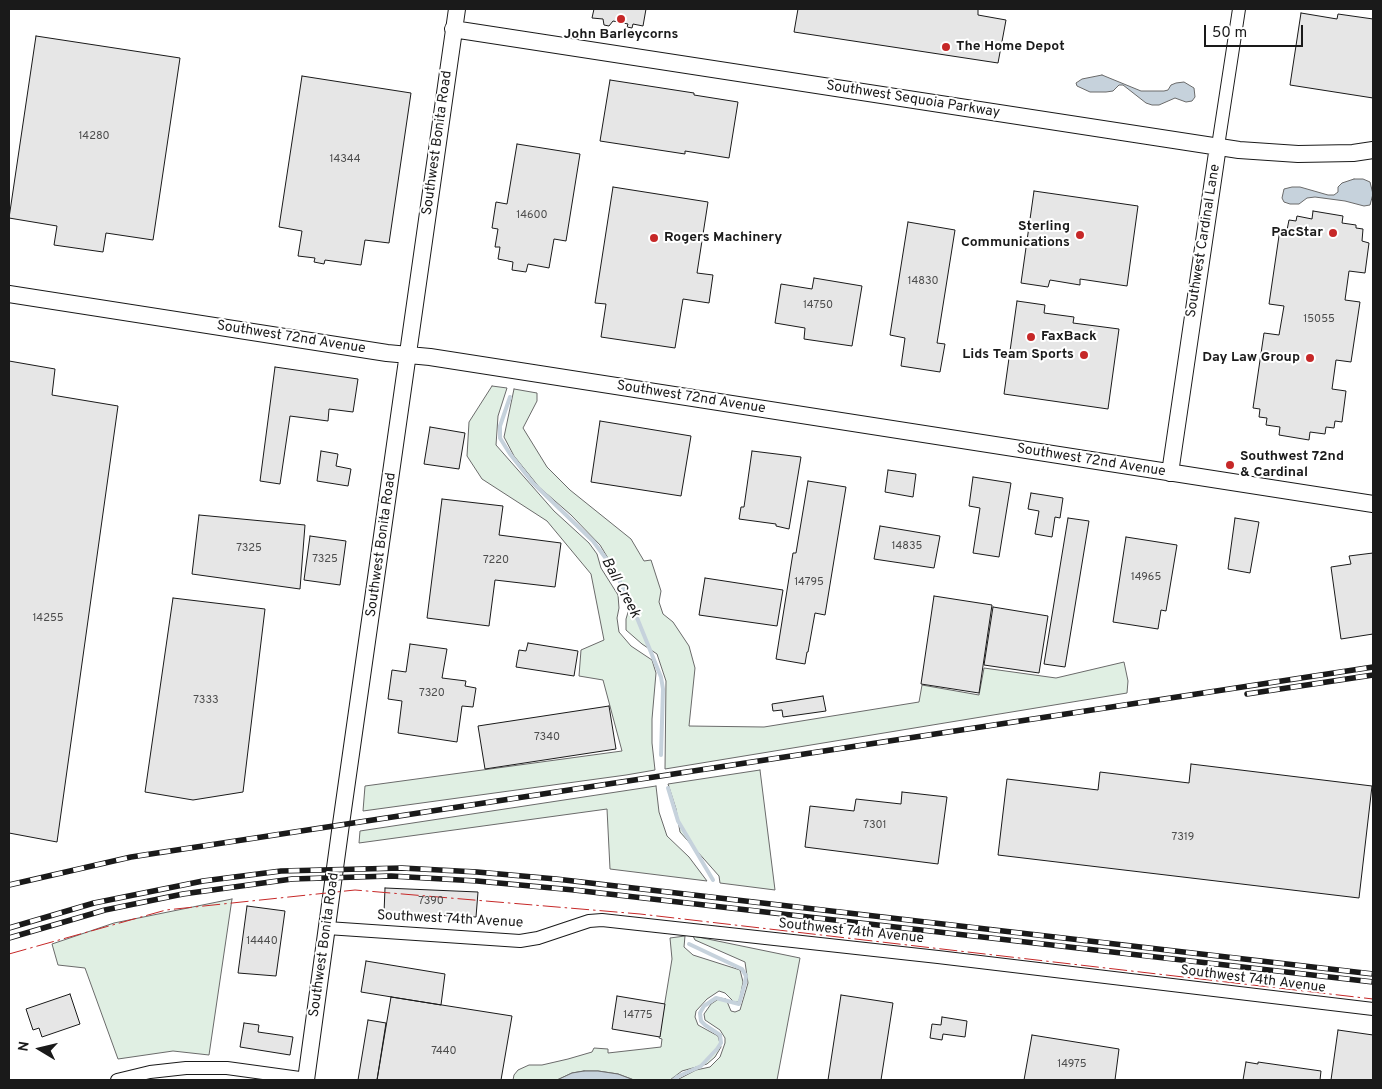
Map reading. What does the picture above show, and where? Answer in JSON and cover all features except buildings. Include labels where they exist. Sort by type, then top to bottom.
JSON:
[{"type":"main road","name":"Southwest Bonita Road","points":[[306,1079],[456,9]]},
{"type":"main road","name":"Southwest Sequoia Parkway","points":[[453,29],[1248,151],[1298,154],[1373,150]]},
{"type":"main road","name":"Southwest Cardinal Lane","points":[[1170,473],[1218,146]]},
{"type":"main road","name":"Southwest 72nd Avenue","points":[[9,294],[1373,504]]},
{"type":"street","name":"Southwest Cardinal Lane","points":[[1218,146],[1239,9]]},
{"type":"street","name":"Southwest 74th Avenue","points":[[327,928],[520,940],[538,938],[589,921],[602,920],[945,958],[1373,1009]]},
{"type":"street","points":[[117,1080],[150,1072],[186,1068],[227,1068],[306,1079]]},
{"type":"green space","points":[[492,386],[507,388],[498,416],[496,445],[554,511],[589,543],[597,554],[601,568],[618,595],[619,608],[617,618],[619,632],[631,646],[652,660],[656,673],[652,719],[655,770],[363,811],[365,786],[622,751],[603,680],[579,676],[581,650],[604,640],[591,574],[547,521],[482,479],[467,456],[469,422]]},
{"type":"green space","points":[[514,389],[537,393],[537,401],[523,428],[547,467],[570,490],[631,539],[644,561],[651,560],[661,591],[659,602],[663,614],[673,622],[689,646],[695,668],[689,726],[764,727],[919,702],[922,685],[979,695],[984,668],[1056,678],[1124,662],[1128,681],[1127,693],[665,769],[666,681],[657,654],[626,630],[626,619],[629,609],[620,578],[600,545],[571,515],[539,487],[514,456],[504,437]]},
{"type":"green space","points":[[760,770],[775,890],[720,883],[719,876],[680,832],[676,809],[668,784]]},
{"type":"green space","points":[[656,786],[659,812],[667,836],[689,857],[707,881],[610,869],[607,809],[359,843],[360,831]]},
{"type":"green space","points":[[232,899],[209,1055],[173,1051],[118,1059],[85,968],[58,965],[52,944],[114,923]]},
{"type":"green space","points":[[685,936],[684,947],[693,955],[740,970],[743,982],[738,1002],[734,1002],[725,993],[719,991],[707,999],[696,1011],[695,1017],[698,1025],[718,1036],[721,1047],[715,1057],[707,1064],[682,1071],[670,1080],[634,1080],[618,1074],[584,1071],[572,1073],[557,1080],[513,1080],[518,1070],[529,1065],[542,1065],[568,1059],[592,1052],[594,1048],[608,1049],[608,1053],[661,1047],[662,1039],[659,1038],[672,959],[670,938]]},
{"type":"green space","points":[[693,936],[800,958],[777,1080],[677,1080],[696,1070],[710,1067],[720,1057],[725,1038],[720,1030],[705,1020],[704,1014],[711,1004],[720,998],[726,999],[731,1011],[740,1010],[748,983],[745,962],[695,940]]},
{"type":"shaded area","points":[[1102,75],[1141,91],[1164,91],[1168,90],[1171,85],[1184,82],[1194,88],[1195,97],[1192,101],[1186,102],[1175,98],[1159,105],[1152,105],[1146,103],[1123,85],[1119,85],[1113,91],[1106,92],[1090,92],[1077,86],[1076,83],[1082,79]]},
{"type":"shaded area","points":[[1354,179],[1363,179],[1370,182],[1373,194],[1370,205],[1364,206],[1315,197],[1307,198],[1299,204],[1290,204],[1284,202],[1282,198],[1284,189],[1292,187],[1334,195],[1338,192],[1338,187],[1342,183]]},
{"type":"shaded area","points":[[584,1071],[618,1074],[634,1080],[557,1080],[572,1073]]},
{"type":"waterway","name":"Ball Creek","points":[[510,397],[500,426],[500,438],[533,483],[593,541],[613,568],[633,608],[661,677],[663,689],[661,755]]},
{"type":"waterway","name":"Ball Creek","points":[[668,788],[678,821],[713,880]]},
{"type":"waterway","name":"Ball Creek","points":[[674,1080],[701,1066],[717,1049],[721,1043],[720,1035],[701,1021],[700,1013],[704,1006],[716,998],[739,1004],[746,976],[742,969],[689,944]]},
{"type":"railway","points":[[9,885],[131,857],[1373,667]]},
{"type":"railway","points":[[1247,694],[1373,675]]},
{"type":"railway","points":[[9,928],[94,903],[203,881],[281,871],[402,868],[556,879],[1373,974]]},
{"type":"railway","points":[[9,938],[105,910],[183,894],[292,879],[391,876],[477,881],[574,890],[1373,982]]},
{"type":"power","points":[[9,954],[166,910],[355,890],[640,914],[1373,999]]},
{"type":"place","name":"John Barleycorns","points":[[621,19]]},
{"type":"place","name":"The Home Depot","points":[[946,47]]},
{"type":"place","name":"PacStar","points":[[1333,233]]},
{"type":"place","name":"Sterling Communications","points":[[1080,235]]},
{"type":"place","name":"Rogers Machinery","points":[[654,238]]},
{"type":"place","name":"FaxBack","points":[[1031,337]]},
{"type":"place","name":"Lids Team Sports","points":[[1084,355]]},
{"type":"place","name":"Day Law Group","points":[[1310,358]]},
{"type":"place","name":"Southwest 72nd & Cardinal","points":[[1230,465]]}]
